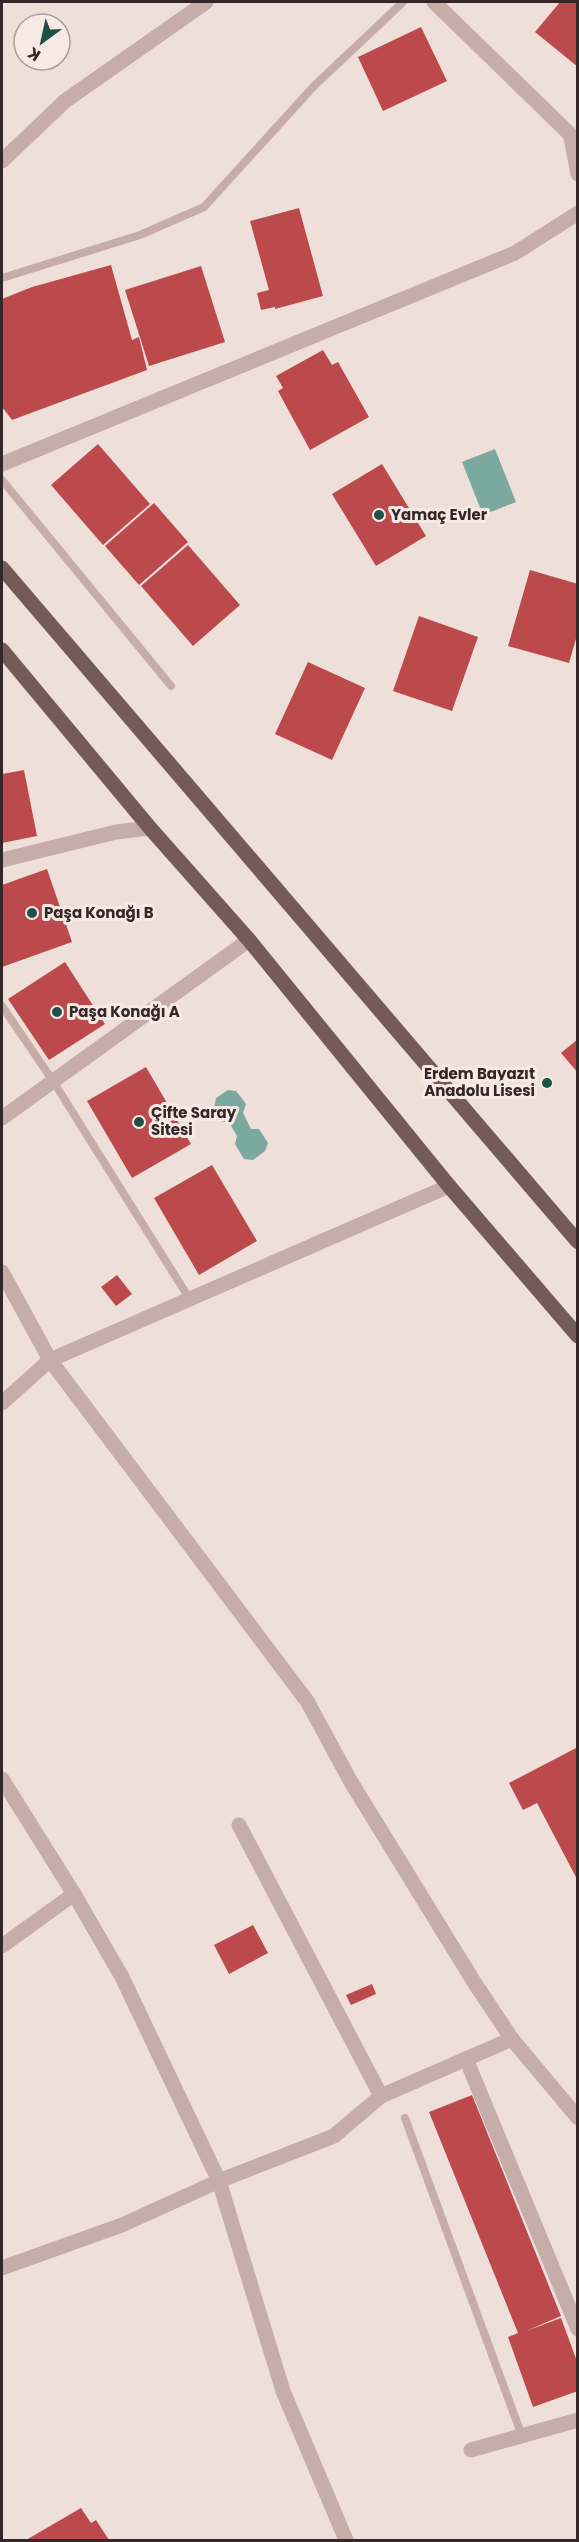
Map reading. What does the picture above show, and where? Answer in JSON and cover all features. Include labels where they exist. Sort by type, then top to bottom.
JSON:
[{"type":"main road","points":[[2,568],[578,1242]]},
{"type":"main road","points":[[2,650],[150,828],[249,940],[449,1186],[578,1336]]},
{"type":"street","points":[[2,161],[65,101],[206,2]]},
{"type":"street","points":[[434,2],[575,137],[578,174]]},
{"type":"street","points":[[2,464],[515,253],[578,213]]},
{"type":"street","points":[[2,860],[116,832],[150,828]]},
{"type":"street","points":[[2,1118],[249,940]]},
{"type":"street","points":[[2,1403],[50,1360],[449,1186]]},
{"type":"street","points":[[2,1272],[50,1360],[307,1701],[351,1782],[474,1982],[512,2039],[578,2118]]},
{"type":"street","points":[[2,1779],[74,1894],[122,1977],[219,2181],[283,2391],[346,2541]]},
{"type":"street","points":[[239,1825],[381,2096]]},
{"type":"street","points":[[2,1946],[74,1894]]},
{"type":"street","points":[[2,2268],[122,2225],[219,2181],[334,2136],[381,2096],[512,2039]]},
{"type":"street","points":[[466,2059],[578,2329]]},
{"type":"street","points":[[471,2450],[578,2420]]},
{"type":"lane","points":[[2,278],[140,235],[204,207],[314,86],[403,2]]},
{"type":"lane","points":[[2,480],[171,686]]},
{"type":"lane","points":[[2,1006],[53,1081],[189,1298]]},
{"type":"lane","points":[[405,2118],[522,2436]]},
{"type":"water","points":[[495,449],[516,502],[483,515],[462,462]]},
{"type":"water","points":[[228,1090],[236,1091],[246,1104],[243,1113],[251,1129],[259,1129],[268,1143],[265,1151],[253,1160],[244,1159],[235,1144],[237,1136],[230,1124],[222,1121],[214,1108],[216,1098]]},
{"type":"building","points":[[560,2],[578,4],[578,67],[535,32]]},
{"type":"building","points":[[421,27],[447,81],[383,111],[358,57]]},
{"type":"building","points":[[299,208],[323,296],[275,309],[275,307],[261,310],[257,293],[269,290],[250,221]]},
{"type":"building","points":[[111,265],[132,340],[139,337],[147,370],[12,420],[2,407],[2,299],[32,287]]},
{"type":"building","points":[[201,266],[225,342],[149,366],[125,290]]},
{"type":"building","points":[[323,350],[332,365],[338,362],[369,417],[310,450],[278,391],[283,388],[276,376]]},
{"type":"building","points":[[98,444],[150,504],[103,545],[51,485]]},
{"type":"building","name":"Yamaç Evler","points":[[382,464],[426,536],[376,566],[332,494]]},
{"type":"building","points":[[154,503],[188,542],[139,585],[105,546]]},
{"type":"building","points":[[188,545],[240,605],[193,646],[141,586]]},
{"type":"building","points":[[530,570],[578,584],[578,632],[569,663],[508,646]]},
{"type":"building","points":[[419,616],[478,637],[452,711],[393,691]]},
{"type":"building","points":[[308,662],[365,688],[332,760],[275,734]]},
{"type":"building","points":[[24,770],[37,836],[2,843],[2,774]]},
{"type":"building","name":"Paşa Konağı B","points":[[47,869],[72,942],[2,967],[2,885]]},
{"type":"building","name":"Paşa Konağı A","points":[[65,962],[105,1024],[49,1060],[8,999]]},
{"type":"building","name":"Erdem Bayazıt Anadolu Lisesi","points":[[578,1039],[578,1073],[561,1053]]},
{"type":"building","name":"Çifte Saray Sitesi","points":[[146,1067],[191,1144],[132,1178],[87,1101]]},
{"type":"building","name":"Çifte Saray Sitesi","points":[[212,1165],[257,1241],[199,1275],[154,1198]]},
{"type":"building","points":[[117,1275],[132,1294],[116,1306],[101,1287]]},
{"type":"building","points":[[578,1747],[578,1881],[537,1803],[523,1810],[509,1783]]},
{"type":"building","points":[[253,1925],[268,1953],[229,1974],[214,1945]]},
{"type":"building","points":[[372,1984],[376,1994],[351,2005],[346,1995]]},
{"type":"building","points":[[472,2095],[561,2316],[526,2331],[561,2318],[578,2364],[578,2391],[533,2407],[508,2337],[518,2333],[429,2112]]},
{"type":"building","points":[[81,2508],[91,2523],[96,2520],[109,2540],[26,2540]]},
{"type":"place","name":"Yamaç Evler","points":[[379,515]]},
{"type":"place","name":"Paşa Konağı B","points":[[32,913]]},
{"type":"place","name":"Paşa Konağı A","points":[[57,1012]]},
{"type":"place","name":"Erdem Bayazıt Anadolu Lisesi","points":[[547,1083]]},
{"type":"place","name":"Çifte Saray Sitesi","points":[[139,1122]]}]
